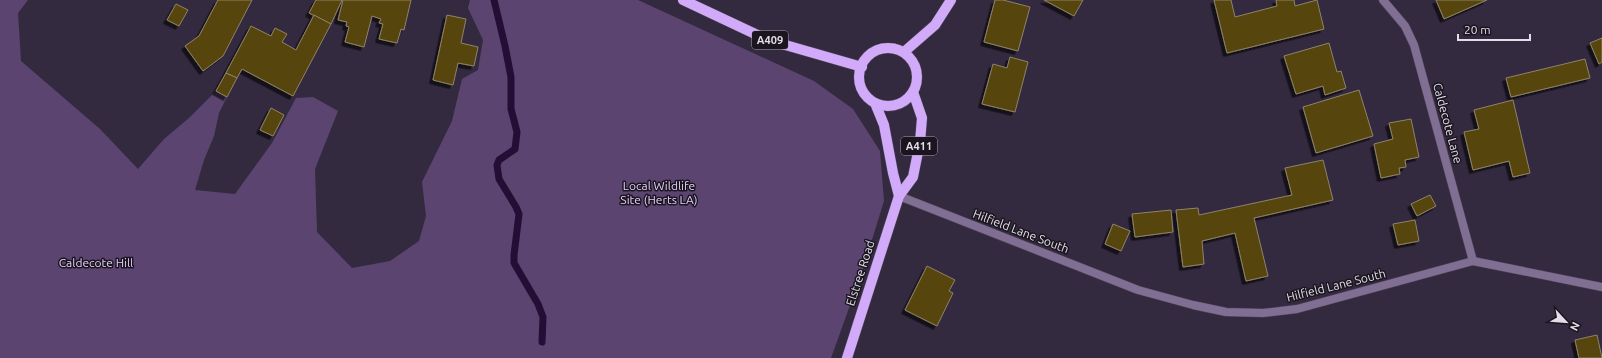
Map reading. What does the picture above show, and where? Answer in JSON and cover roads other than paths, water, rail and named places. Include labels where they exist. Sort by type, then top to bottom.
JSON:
[{"type":"main road","name":"A409","points":[[683,0],[768,40],[862,67]]},
{"type":"main road","points":[[862,67],[867,58],[878,50],[889,48],[904,52],[935,25],[951,0]]},
{"type":"main road","name":"Elstree Road","points":[[847,358],[899,196],[913,177],[920,142],[922,118],[914,92],[917,82],[917,72],[911,59],[904,52]]},
{"type":"main road","name":"A411","points":[[862,67],[859,78],[862,88],[867,97],[875,103],[884,124],[892,173],[899,196]]},
{"type":"main road","points":[[875,103],[882,106],[898,104],[907,99],[914,92]]},
{"type":"street","name":"Caldecote Lane","points":[[1383,0],[1405,26],[1414,45],[1473,261]]},
{"type":"street","name":"Hilfield Lane South","points":[[899,196],[1138,290],[1193,305],[1226,312],[1263,313],[1297,309],[1473,261],[1602,287]]},
{"type":"waterway","points":[[494,0],[511,77],[511,109],[517,132],[515,149],[499,160],[497,165],[499,179],[519,214],[514,263],[538,304],[543,317],[542,342]]},
{"type":"park label","name":"Local Wildlife Site (Herts LA)","points":[[659,192]]},
{"type":"park label","name":"Caldecote Hill","points":[[96,262]]}]
